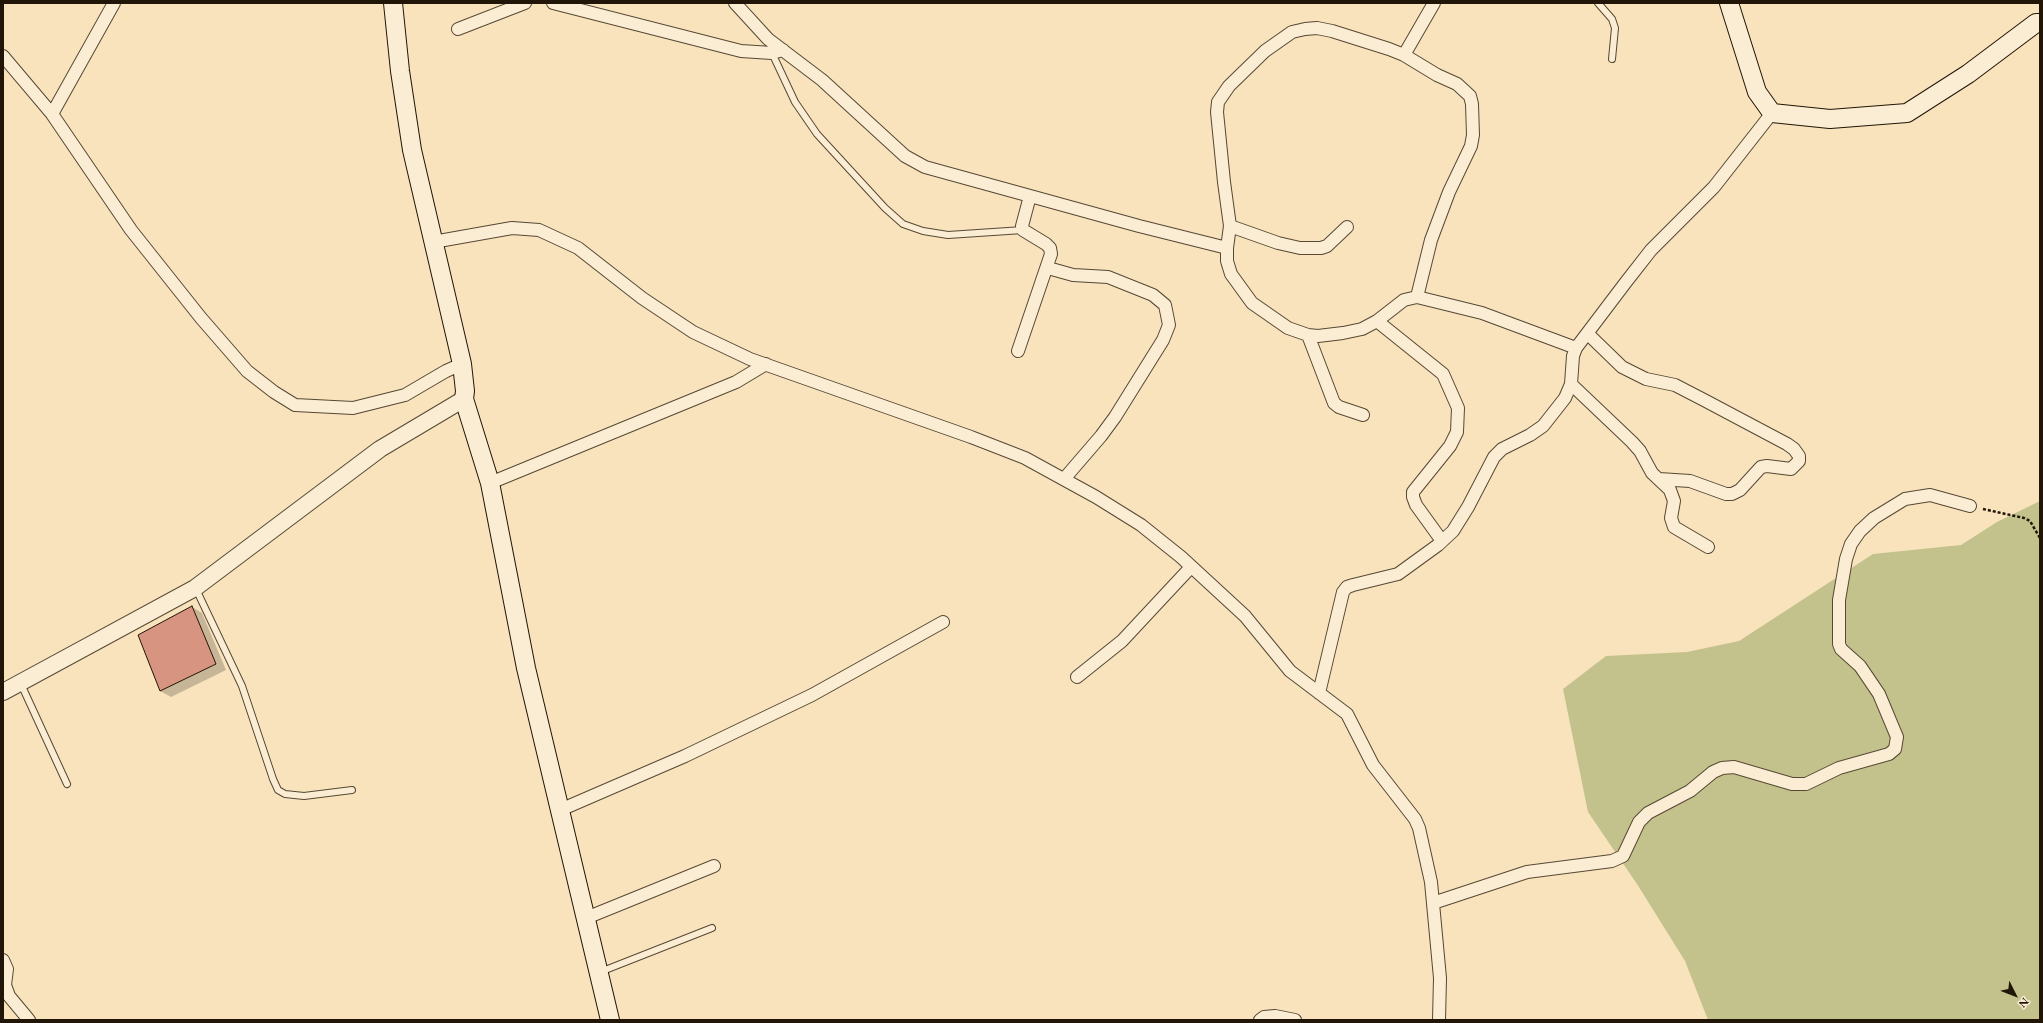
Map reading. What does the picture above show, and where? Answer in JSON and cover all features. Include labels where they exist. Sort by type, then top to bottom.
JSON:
[{"type":"main road","points":[[393,3],[400,71],[412,150],[462,364],[465,391],[464,399],[490,483],[526,668],[610,1020]]},
{"type":"main road","points":[[1729,3],[1757,92],[1772,113],[1830,119],[1907,113],[1968,74],[2036,23],[2040,23]]},
{"type":"street","points":[[52,114],[114,3]]},
{"type":"street","points":[[458,29],[525,3]]},
{"type":"street","points":[[553,3],[741,51],[777,51]]},
{"type":"street","points":[[735,3],[777,51],[822,80],[905,156],[925,166],[1030,196],[1227,248]]},
{"type":"street","points":[[1404,55],[1434,3]]},
{"type":"street","points":[[1417,297],[1431,240],[1449,192],[1471,146],[1473,135],[1472,104],[1466,90],[1404,55],[1332,31],[1317,28],[1292,32],[1266,51],[1229,86],[1222,94],[1217,112],[1225,196],[1230,226],[1227,261],[1231,274],[1252,303],[1288,328],[1308,336],[1343,333],[1362,329],[1377,321],[1404,300],[1417,297],[1482,313],[1576,348]]},
{"type":"street","points":[[3,56],[52,114],[135,236],[247,371],[274,392],[295,405],[353,408],[405,395],[446,371],[462,364]]},
{"type":"street","points":[[1320,693],[1343,592],[1346,587],[1398,574],[1453,531],[1468,507],[1494,457],[1502,449],[1530,435],[1543,426],[1565,398],[1571,384],[1573,356],[1576,348],[1651,250],[1714,187],[1772,113]]},
{"type":"street","points":[[1018,350],[1048,268],[1051,254],[1050,248],[1046,244],[1023,230],[1022,226],[1030,196]]},
{"type":"street","points":[[1230,226],[1278,243],[1300,248],[1321,248],[1327,246],[1347,227]]},
{"type":"street","points":[[433,242],[512,228],[539,230],[578,248],[642,298],[693,332],[750,359],[971,437],[1025,458],[1064,479],[1141,525],[1191,566],[1245,616],[1290,671],[1347,714],[1373,764],[1415,819],[1419,828],[1431,882],[1440,978],[1439,1020]]},
{"type":"street","points":[[1048,268],[1073,275],[1108,277],[1153,295],[1165,305],[1169,325],[1160,346],[1115,417],[1101,436],[1064,479]]},
{"type":"street","points":[[1377,321],[1443,374],[1449,383],[1458,408],[1457,432],[1450,446],[1414,492],[1413,498],[1416,505],[1442,541]]},
{"type":"street","points":[[1588,334],[1622,367],[1646,379],[1675,385],[1787,444],[1794,449],[1799,456],[1799,461],[1790,469],[1766,466],[1761,468],[1740,490],[1732,494],[1726,494],[1690,481],[1659,479]]},
{"type":"street","points":[[1308,336],[1334,403],[1339,407],[1363,415]]},
{"type":"street","points":[[490,483],[736,382],[766,364]]},
{"type":"street","points":[[1571,384],[1632,442],[1659,479],[1670,490],[1673,495],[1672,523],[1678,530],[1708,547]]},
{"type":"street","points":[[3,692],[195,588],[380,449],[464,399]]},
{"type":"street","points":[[1433,903],[1527,872],[1612,861],[1623,856],[1639,822],[1648,813],[1690,791],[1713,772],[1722,768],[1734,767],[1785,782],[1806,784],[1839,768],[1889,754],[1895,749],[1897,737],[1879,694],[1863,671],[1841,649],[1839,644],[1839,600],[1846,560],[1851,544],[1860,531],[1874,518],[1905,499],[1930,495],[1970,506]]},
{"type":"street","points":[[1077,677],[1122,641],[1191,566]]},
{"type":"street","points":[[560,810],[685,756],[812,695],[943,622]]},
{"type":"street","points":[[586,918],[714,866]]},
{"type":"street","points":[[3,960],[7,969],[5,985],[9,996],[29,1020]]},
{"type":"street","points":[[1260,1020],[1264,1017],[1275,1016],[1295,1020]]},
{"type":"lane","points":[[1598,3],[1612,19],[1614,28],[1612,59]]},
{"type":"lane","points":[[777,51],[795,102],[817,134],[885,208],[903,224],[923,231],[948,235],[1023,230]]},
{"type":"lane","points":[[195,588],[242,686],[278,790],[285,794],[304,796],[352,790]]},
{"type":"lane","points":[[20,683],[67,784]]},
{"type":"lane","points":[[598,972],[712,928]]},
{"type":"path","points":[[1970,506],[2024,518],[2030,521],[2040,538]]},
{"type":"shaded area","points":[[2040,501],[2040,1020],[1708,1020],[1685,961],[1637,884],[1588,812],[1563,689],[1606,656],[1687,652],[1739,641],[1873,554],[1961,545],[1997,522]]},
{"type":"building","points":[[192,606],[216,664],[160,691],[138,635]]}]
